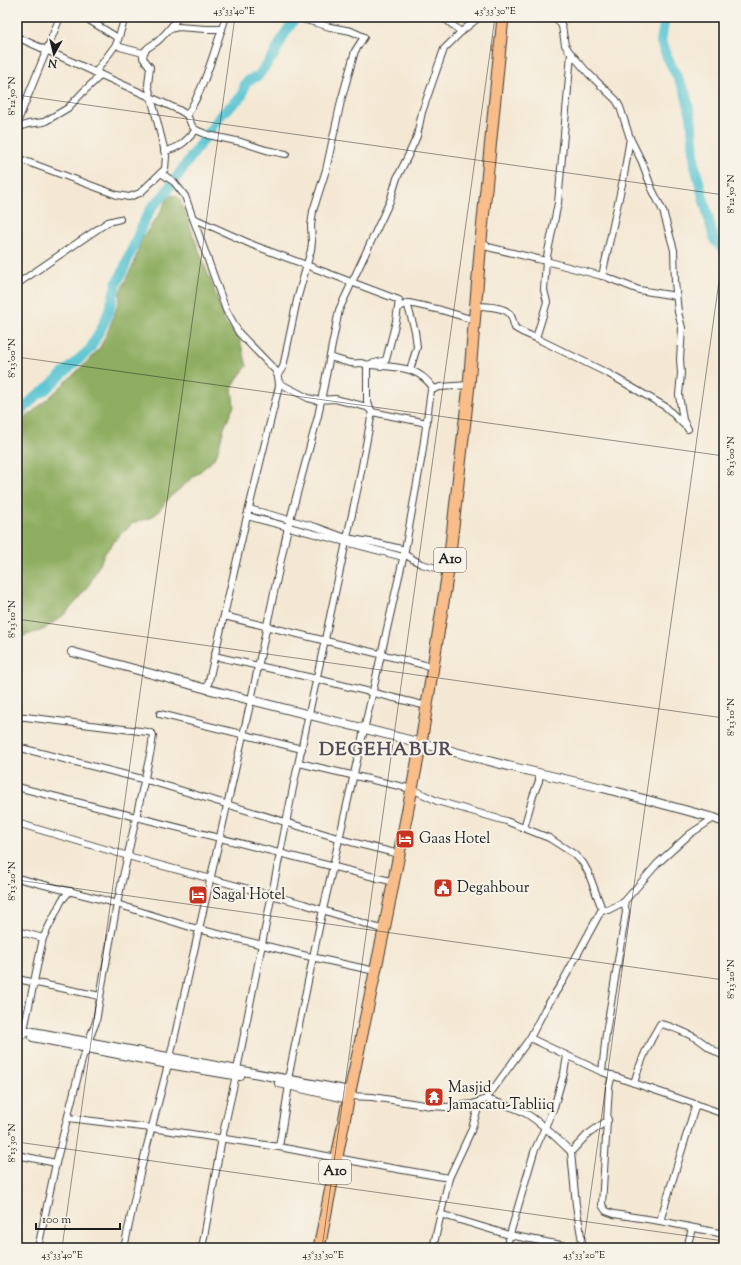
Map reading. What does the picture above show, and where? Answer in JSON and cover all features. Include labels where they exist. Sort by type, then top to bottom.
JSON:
[{"type":"highway","name":"A10","points":[[319,1248],[421,743],[448,571],[469,385],[481,240],[503,17]]},
{"type":"street","points":[[17,123],[20,109],[60,17]]},
{"type":"street","points":[[84,17],[118,40],[120,47],[143,53]]},
{"type":"street","points":[[17,128],[28,124],[44,122],[68,108],[84,92],[98,74],[118,40],[125,17]]},
{"type":"street","points":[[17,158],[117,195],[129,197],[140,193],[165,169],[166,156],[148,85],[150,67],[143,58],[143,53],[149,46],[158,41],[178,17]]},
{"type":"street","points":[[187,115],[196,101],[206,77],[226,17]]},
{"type":"street","points":[[278,375],[283,367],[297,300],[312,250],[311,226],[313,210],[326,170],[341,101],[355,51],[364,37],[351,31],[330,27],[296,17]]},
{"type":"street","points":[[443,17],[460,32]]},
{"type":"street","points":[[124,1248],[140,1173],[169,1061],[251,700],[288,527],[321,400],[339,310],[353,283],[390,200],[397,178],[417,136],[422,112],[444,49],[460,32],[470,26],[478,18],[482,17]]},
{"type":"street","points":[[475,306],[503,309],[509,313],[515,328],[609,374],[666,407],[688,429],[683,420],[679,395],[682,328],[676,296],[674,250],[668,226],[642,162],[630,138],[620,107],[616,100],[571,54],[565,45],[562,26],[556,17]]},
{"type":"street","points":[[169,29],[178,27],[222,29]]},
{"type":"street","points":[[17,38],[179,110],[187,115],[192,126],[196,130],[208,136],[241,142],[266,150],[286,154]]},
{"type":"street","points":[[536,338],[547,302],[544,290],[546,261],[558,203],[571,54]]},
{"type":"street","points":[[164,151],[171,150],[184,143],[196,130]]},
{"type":"street","points":[[602,276],[624,175],[630,138]]},
{"type":"street","points":[[161,173],[174,182],[182,191],[226,310],[239,333],[275,370],[278,375],[279,383],[207,689]]},
{"type":"street","points":[[193,218],[253,245],[399,300],[399,307],[386,360],[367,365]]},
{"type":"street","points":[[17,284],[108,222],[120,219]]},
{"type":"street","points":[[481,240],[488,247],[602,276],[639,290],[676,296]]},
{"type":"street","points":[[399,307],[407,303],[441,310],[474,320]]},
{"type":"street","points":[[407,303],[415,331],[417,347],[410,370]]},
{"type":"street","points":[[330,356],[357,364],[396,366],[410,370],[422,375],[428,380],[434,389]]},
{"type":"street","points":[[202,1248],[222,1138],[286,822],[346,540],[360,482],[372,412],[367,401],[367,365]]},
{"type":"street","points":[[279,383],[308,398],[321,400],[335,399],[367,407],[372,412],[427,423]]},
{"type":"street","points":[[279,1146],[288,1082],[323,910],[404,554],[422,455],[431,390],[469,385]]},
{"type":"street","points":[[249,510],[316,527],[374,550],[404,554]]},
{"type":"street","points":[[247,516],[314,534],[346,540],[376,543],[404,554],[421,564],[448,571]]},
{"type":"street","points":[[314,534],[316,527]]},
{"type":"street","points":[[374,550],[376,543]]},
{"type":"street","points":[[224,616],[433,667]]},
{"type":"street","points":[[72,652],[207,689],[539,774],[603,788],[724,822]]},
{"type":"street","points":[[214,656],[427,706]]},
{"type":"street","points":[[160,714],[302,749]]},
{"type":"street","points":[[17,716],[148,732],[153,736],[152,750],[117,904],[96,1022],[83,1056],[56,1163],[38,1248]]},
{"type":"street","points":[[17,747],[145,780],[399,854]]},
{"type":"street","points":[[299,762],[412,789],[437,801],[506,821],[550,838],[574,854],[583,863],[588,872],[602,910],[530,1038],[483,1101],[449,1178],[433,1248]]},
{"type":"street","points":[[524,828],[539,781],[539,774]]},
{"type":"street","points":[[17,787],[394,882]]},
{"type":"street","points":[[602,910],[608,910],[624,902],[657,864],[690,834],[714,818]]},
{"type":"street","points":[[17,823],[128,856],[272,895],[384,930]]},
{"type":"street","points":[[17,878],[117,904],[198,929],[313,958],[375,971]]},
{"type":"street","points":[[70,892],[62,900],[43,938],[34,982],[21,1032],[169,1061],[288,1082],[349,1095],[431,1106],[460,1106],[483,1101],[509,1106],[526,1114],[571,1152],[582,1248]]},
{"type":"street","points":[[602,1072],[606,1033],[626,911],[624,902]]},
{"type":"street","points":[[17,931],[43,938]]},
{"type":"street","points":[[17,979],[100,996]]},
{"type":"street","points":[[634,1084],[641,1060],[652,1036],[660,1024],[669,1026],[698,1040],[715,1052],[724,1056]]},
{"type":"street","points":[[530,1038],[602,1072],[724,1114]]},
{"type":"street","points":[[506,1248],[534,1152],[554,1106],[564,1073],[567,1056]]},
{"type":"street","points":[[612,1075],[609,1087],[602,1205],[606,1211],[614,1214],[660,1221],[724,1234]]},
{"type":"street","points":[[660,1221],[696,1104]]},
{"type":"street","points":[[68,1118],[279,1146],[449,1178]]},
{"type":"street","points":[[571,1152],[596,1127],[608,1120]]},
{"type":"street","points":[[17,1154],[56,1163]]},
{"type":"street","points":[[440,1214],[509,1235],[577,1248]]},
{"type":"street","points":[[688,1248],[692,1228]]},
{"type":"green space","points":[[172,195],[177,196],[180,200],[219,303],[224,321],[240,340],[247,366],[237,379],[232,389],[234,406],[224,428],[217,454],[211,462],[170,497],[156,514],[150,518],[133,523],[120,534],[105,553],[88,587],[65,614],[43,630],[17,638],[17,425],[51,396],[93,356],[100,347],[109,329],[119,301],[120,292],[135,261],[141,240],[160,213],[168,197]]},
{"type":"waterway","points":[[17,416],[36,396],[45,390],[90,349],[104,323],[109,311],[116,284],[143,223],[152,207],[164,195],[221,115],[242,96],[245,84],[249,80],[258,76],[274,55],[284,35],[296,17]]},
{"type":"waterway","points":[[665,17],[661,42],[685,92],[691,116],[695,166],[714,239],[724,251]]},
{"type":"place","name":"Gaas Hotel","points":[[405,839]]},
{"type":"place","name":"Degahbour","points":[[443,888]]},
{"type":"place","name":"Sagal Hotel","points":[[198,895]]},
{"type":"place","name":"Masjid Jamacatu-Tabliiq","points":[[434,1097]]},
{"type":"district","name":"DEGEHABUR","points":[[386,750]]}]
